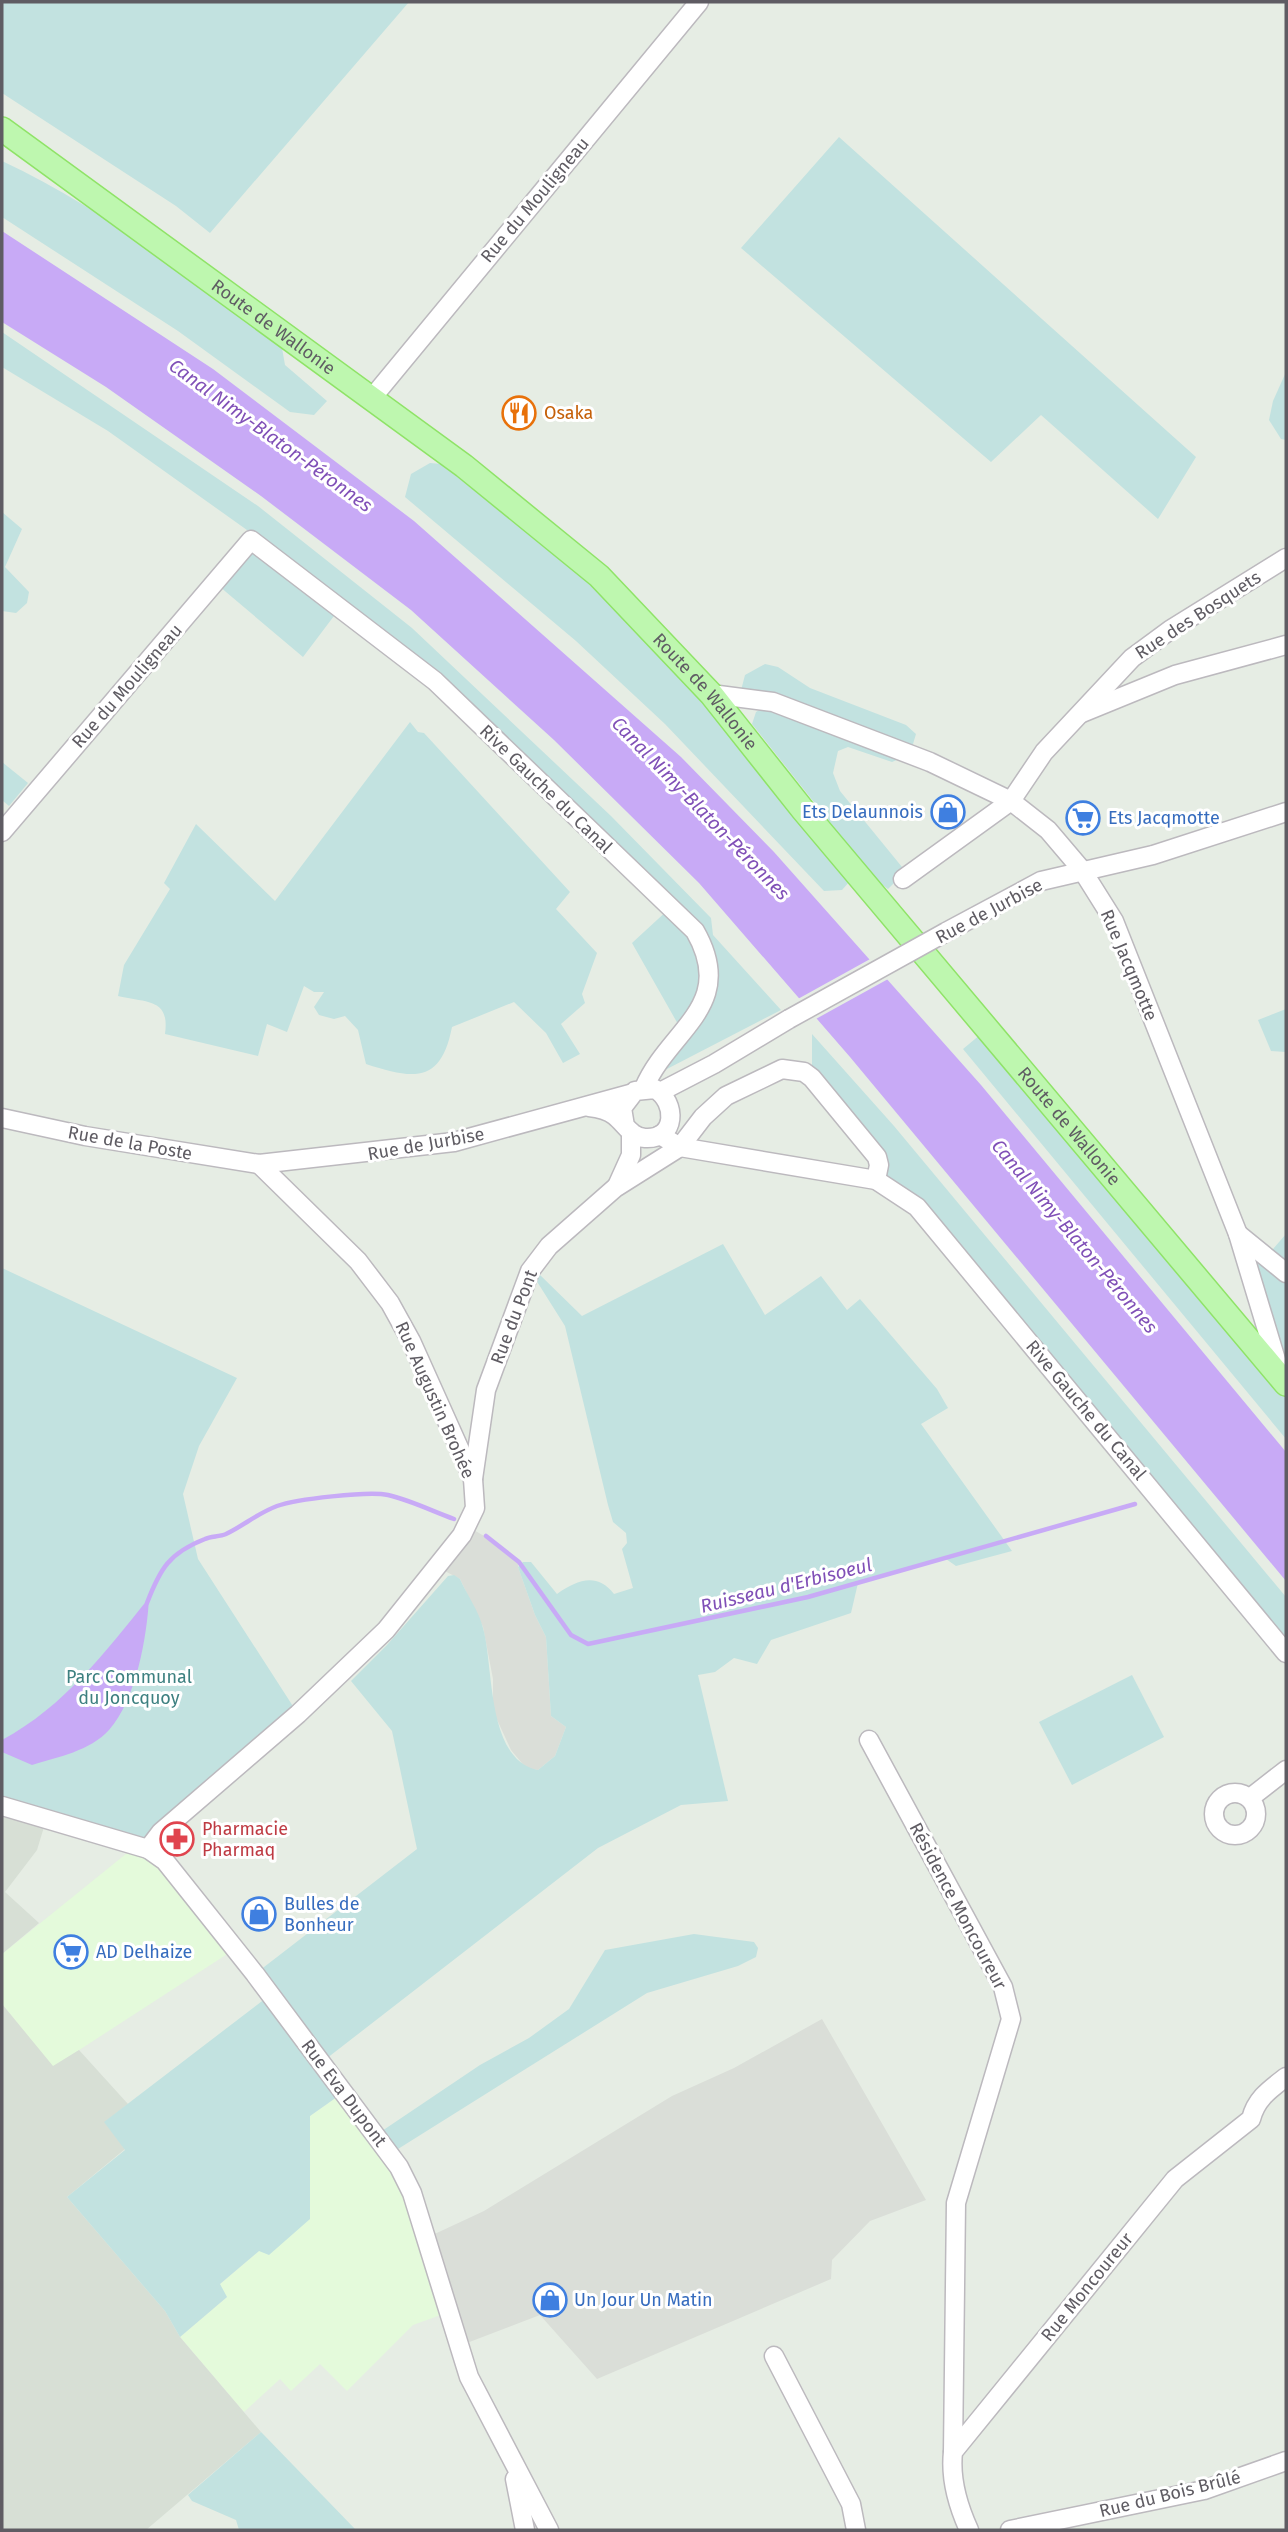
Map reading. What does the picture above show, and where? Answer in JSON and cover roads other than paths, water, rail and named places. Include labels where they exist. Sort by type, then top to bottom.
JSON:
[{"type":"main road","name":"Route de Wallonie","points":[[2,129],[372,398],[572,552],[625,602],[711,694],[820,831],[1284,1382]]},
{"type":"street","name":"Rue du Mouligneau","points":[[372,398],[699,2]]},
{"type":"street","name":"Rue du Mouligneau","points":[[2,832],[251,540]]},
{"type":"street","name":"Rive Gauche du Canal","points":[[251,540],[435,681],[695,932],[706,950],[709,971],[703,1007],[659,1059],[644,1091]]},
{"type":"street","name":"Rue des Bosquets","points":[[903,879],[1011,801],[1044,752],[1132,658],[1170,630],[1286,558]]},
{"type":"street","points":[[1076,716],[1175,675],[1286,645]]},
{"type":"street","name":"Rue Jacqmotte","points":[[711,694],[773,702],[930,762],[1011,801],[1048,830],[1082,870],[1114,921],[1238,1234],[1284,1382]]},
{"type":"street","name":"Rue de Jurbise","points":[[259,1164],[454,1142],[644,1091],[714,1064],[789,1018],[1041,881],[1153,855],[1286,812]]},
{"type":"street","points":[[589,1107],[613,1114],[628,1129],[646,1138],[660,1135],[689,1087],[714,1064]]},
{"type":"street","points":[[615,1188],[680,1147],[703,1117],[726,1096],[782,1069],[792,1069],[812,1078],[877,1157],[876,1180]]},
{"type":"street","points":[[615,1188],[628,1168],[631,1155],[622,1108],[644,1091],[668,1100],[671,1120]]},
{"type":"street","name":"Rue de la Poste","points":[[2,1118],[85,1136],[259,1164]]},
{"type":"street","name":"Rive Gauche du Canal","points":[[660,1135],[680,1147],[876,1180],[917,1207],[1286,1653]]},
{"type":"street","name":"Rue Augustin Brohée","points":[[148,1849],[161,1832],[298,1714],[386,1630],[462,1535],[475,1508],[474,1479],[411,1341],[390,1303],[358,1261],[259,1164]]},
{"type":"street","name":"Rue du Pont","points":[[474,1479],[486,1390],[530,1271],[549,1245],[615,1188]]},
{"type":"street","points":[[1238,1234],[1286,1273]]},
{"type":"street","name":"Résidence Moncoureur","points":[[869,1740],[1003,1987],[1011,2019],[956,2203],[953,2452]]},
{"type":"street","points":[[1250,1798],[1286,1770]]},
{"type":"street","points":[[2,1806],[148,1849]]},
{"type":"street","name":"Rue Eva Dupont","points":[[148,1849],[165,1861],[228,1939],[399,2167],[412,2193],[469,2377],[549,2530]]},
{"type":"street","name":"Rue Moncoureur","points":[[953,2452],[1175,2179],[1251,2119],[1254,2106],[1266,2092],[1286,2077]]},
{"type":"street","points":[[774,2356],[851,2504],[856,2530]]},
{"type":"street","points":[[953,2452],[952,2472],[961,2512],[970,2530]]},
{"type":"street","points":[[511,2458],[525,2530]]},
{"type":"street","name":"Rue du Bois Brûlé","points":[[1010,2530],[1204,2490],[1286,2461]]},
{"type":"water","name":"Canal Nimy-Blaton-Péronnes","points":[[2,231],[213,369],[414,521],[681,757],[774,852],[981,1085],[1286,1452],[1286,1581],[850,1057],[699,883],[554,740],[411,610],[261,496],[106,387],[2,322]]},
{"type":"water","points":[[149,1598],[143,1649],[133,1685],[109,1730],[83,1748],[32,1765],[2,1752],[2,1740],[25,1726],[65,1694],[100,1658]]},
{"type":"waterway","name":"Ruisseau d'Erbisoeul","points":[[147,1603],[156,1581],[174,1556],[193,1544],[226,1534],[263,1512],[286,1503],[332,1496],[378,1494],[404,1500],[454,1519]]},
{"type":"waterway","name":"Ruisseau d'Erbisoeul","points":[[486,1536],[519,1562],[571,1635],[588,1644],[808,1597],[1135,1504]]},
{"type":"place","name":"Osaka","points":[[519,413]]},
{"type":"place","name":"Ets Delaunnois","points":[[948,812]]},
{"type":"place","name":"Ets Jacqmotte","points":[[1083,818]]},
{"type":"place","name":"Pharmacie Pharmaq","points":[[177,1839]]},
{"type":"place","name":"Bulles de Bonheur","points":[[259,1914]]},
{"type":"place","name":"AD Delhaize","points":[[71,1952]]},
{"type":"place","name":"Un Jour Un Matin","points":[[550,2300]]},
{"type":"park label","name":"Parc Communal du Joncquoy","points":[[129,1687]]}]
